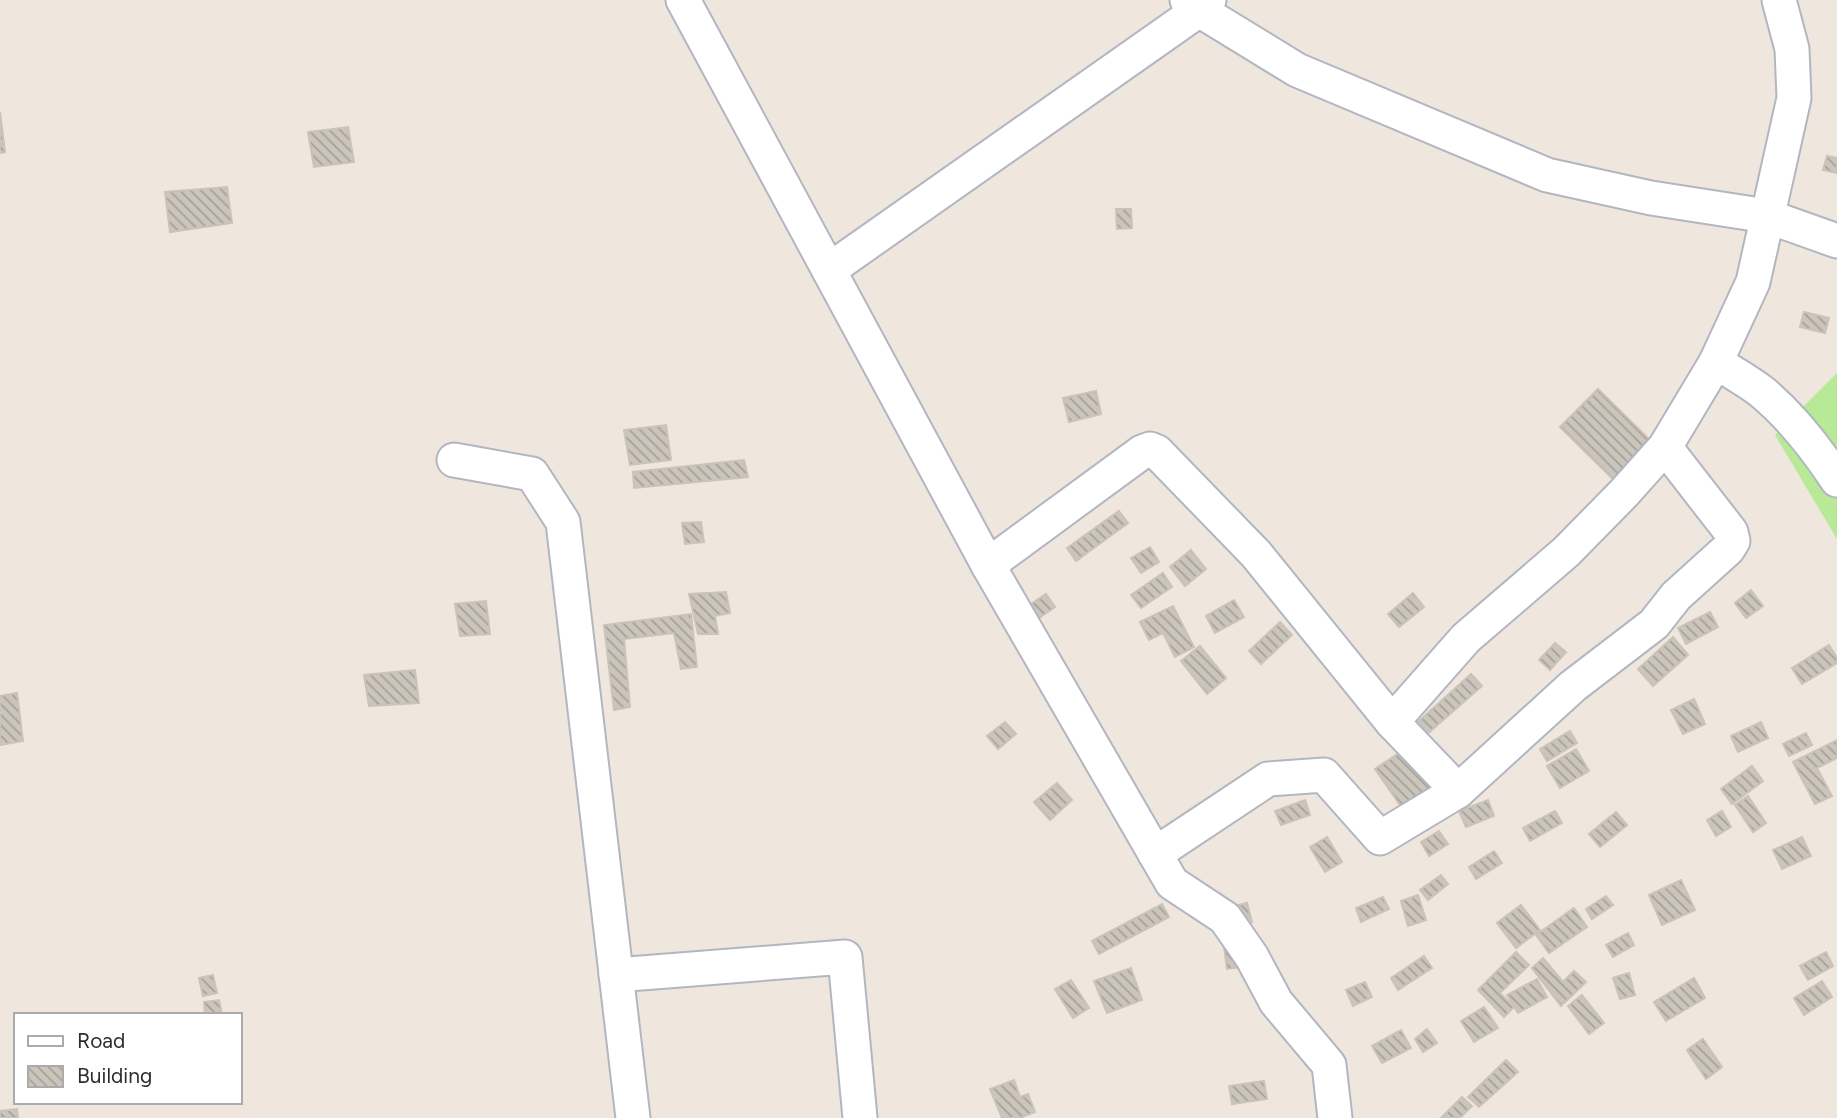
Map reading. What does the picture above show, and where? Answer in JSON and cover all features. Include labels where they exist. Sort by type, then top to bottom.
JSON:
[{"type":"street","points":[[683,0],[988,565],[1172,883],[1225,918],[1252,957],[1276,1002],[1329,1065],[1335,1118]]},
{"type":"street","points":[[1392,722],[1465,638],[1566,552],[1624,494],[1665,447],[1716,362],[1753,282],[1794,98],[1792,49],[1779,0]]},
{"type":"street","points":[[829,270],[1198,3],[1297,70],[1547,175],[1651,198],[1767,216],[1837,241]]},
{"type":"street","points":[[1716,362],[1759,390],[1779,408],[1818,450],[1837,480]]},
{"type":"street","points":[[1155,853],[1268,779],[1324,775],[1380,838],[1458,791],[1573,686],[1654,624],[1676,596],[1728,549],[1733,541],[1731,532],[1665,447]]},
{"type":"street","points":[[988,565],[1142,452],[1150,449],[1157,452],[1256,554],[1392,722],[1458,791]]},
{"type":"street","points":[[454,460],[533,474],[563,522],[633,1118]]},
{"type":"street","points":[[616,975],[845,957],[860,1118]]},
{"type":"green space","points":[[1837,373],[1837,539],[1775,435]]},
{"type":"building","points":[[0,112],[5,152],[0,153]]},
{"type":"building","points":[[348,127],[354,162],[314,167],[308,132]]},
{"type":"building","points":[[1827,156],[1837,158],[1837,173],[1823,170]]},
{"type":"building","points":[[227,187],[232,223],[170,232],[165,192]]},
{"type":"building","points":[[1116,209],[1131,209],[1132,228],[1117,229]]},
{"type":"building","points":[[1804,312],[1829,318],[1825,333],[1800,327]]},
{"type":"building","points":[[1598,389],[1657,447],[1619,485],[1560,427]]},
{"type":"building","points":[[1096,391],[1101,414],[1069,422],[1063,398]]},
{"type":"building","points":[[666,425],[671,460],[630,465],[624,430]]},
{"type":"building","points":[[744,460],[748,477],[634,488],[633,472]]},
{"type":"building","points":[[1119,511],[1128,523],[1076,561],[1067,548]]},
{"type":"building","points":[[701,522],[704,542],[685,544],[682,523]]},
{"type":"building","points":[[1150,547],[1159,562],[1141,573],[1131,558]]},
{"type":"building","points":[[1191,550],[1206,569],[1185,586],[1170,567]]},
{"type":"building","points":[[1163,573],[1172,587],[1141,608],[1131,595]]},
{"type":"building","points":[[1751,590],[1763,606],[1746,618],[1735,603]]},
{"type":"building","points":[[726,592],[730,613],[715,616],[718,634],[698,634],[689,594]]},
{"type":"building","points":[[1413,593],[1424,607],[1399,627],[1388,614]]},
{"type":"building","points":[[1046,594],[1055,607],[1030,624],[1021,611]]},
{"type":"building","points":[[1234,600],[1244,617],[1215,633],[1206,616]]},
{"type":"building","points":[[486,601],[490,634],[460,636],[455,604]]},
{"type":"building","points":[[1173,606],[1194,647],[1175,657],[1163,633],[1149,640],[1140,622]]},
{"type":"building","points":[[1710,612],[1718,627],[1686,644],[1678,628]]},
{"type":"building","points":[[691,614],[697,667],[681,669],[674,633],[624,639],[630,707],[614,710],[604,625]]},
{"type":"building","points":[[1280,622],[1292,635],[1261,664],[1249,651]]},
{"type":"building","points":[[1673,637],[1688,655],[1653,686],[1638,669]]},
{"type":"building","points":[[1555,643],[1566,652],[1550,670],[1539,660]]},
{"type":"building","points":[[1829,645],[1837,663],[1802,684],[1792,668]]},
{"type":"building","points":[[1200,646],[1226,678],[1207,694],[1181,661]]},
{"type":"building","points":[[415,670],[419,703],[369,706],[364,675]]},
{"type":"building","points":[[1471,674],[1482,686],[1418,742],[1408,731]]},
{"type":"building","points":[[17,693],[23,741],[0,745],[0,696]]},
{"type":"building","points":[[1694,699],[1705,724],[1683,734],[1671,710]]},
{"type":"building","points":[[1005,722],[1016,734],[998,749],[987,736]]},
{"type":"building","points":[[1761,722],[1768,738],[1738,752],[1731,736]]},
{"type":"building","points":[[1570,731],[1577,743],[1547,761],[1540,749]]},
{"type":"building","points":[[1806,733],[1812,745],[1789,756],[1783,744]]},
{"type":"building","points":[[1837,740],[1837,758],[1817,768],[1832,796],[1815,804],[1793,762]]},
{"type":"building","points":[[1405,749],[1438,798],[1409,818],[1375,769]]},
{"type":"building","points":[[1576,749],[1589,771],[1560,788],[1547,766]]},
{"type":"building","points":[[1752,766],[1763,781],[1732,804],[1721,789]]},
{"type":"building","points":[[1057,783],[1072,800],[1050,820],[1034,802]]},
{"type":"building","points":[[1748,796],[1766,823],[1753,832],[1735,805]]},
{"type":"building","points":[[1305,800],[1310,815],[1281,825],[1275,811]]},
{"type":"building","points":[[1488,800],[1494,816],[1466,827],[1459,811]]},
{"type":"building","points":[[1555,811],[1562,823],[1530,841],[1523,828]]},
{"type":"building","points":[[1722,811],[1731,827],[1716,836],[1707,820]]},
{"type":"building","points":[[1616,812],[1627,825],[1600,847],[1589,834]]},
{"type":"building","points":[[1439,831],[1448,844],[1429,856],[1421,842]]},
{"type":"building","points":[[1327,837],[1342,862],[1325,872],[1310,847]]},
{"type":"building","points":[[1802,837],[1811,856],[1782,869],[1773,850]]},
{"type":"building","points":[[1494,851],[1502,863],[1476,879],[1469,867]]},
{"type":"building","points":[[1441,875],[1448,884],[1428,900],[1420,890]]},
{"type":"building","points":[[1681,880],[1695,910],[1662,925],[1649,895]]},
{"type":"building","points":[[1418,895],[1426,920],[1408,926],[1401,901]]},
{"type":"building","points":[[1606,896],[1613,905],[1592,919],[1586,909]]},
{"type":"building","points":[[1383,897],[1389,909],[1361,922],[1356,908]]},
{"type":"building","points":[[1247,903],[1252,922],[1221,931],[1216,911]]},
{"type":"building","points":[[1162,904],[1169,917],[1099,954],[1092,941]]},
{"type":"building","points":[[1521,905],[1540,930],[1516,948],[1497,923]]},
{"type":"building","points":[[1574,908],[1587,927],[1549,953],[1536,935]]},
{"type":"building","points":[[1628,933],[1634,945],[1613,957],[1606,945]]},
{"type":"building","points":[[1223,940],[1258,965],[1227,969]]},
{"type":"building","points":[[1516,952],[1529,965],[1500,993],[1514,1007],[1504,1017],[1478,990]]},
{"type":"building","points":[[1826,952],[1833,966],[1808,980],[1800,966]]},
{"type":"building","points":[[1424,956],[1432,968],[1398,990],[1391,978]]},
{"type":"building","points":[[1543,958],[1563,982],[1574,971],[1586,982],[1561,1006],[1532,968]]},
{"type":"building","points":[[1131,968],[1142,1000],[1107,1013],[1094,981]]},
{"type":"building","points":[[1629,973],[1635,995],[1620,999],[1613,978]]},
{"type":"building","points":[[213,975],[217,993],[203,996],[199,978]]},
{"type":"building","points":[[1694,978],[1705,998],[1666,1021],[1654,1002]]},
{"type":"building","points":[[1537,979],[1547,997],[1518,1013],[1507,995]]},
{"type":"building","points":[[1071,980],[1089,1008],[1073,1018],[1055,989]]},
{"type":"building","points":[[1822,981],[1832,997],[1804,1015],[1794,998]]},
{"type":"building","points":[[1365,982],[1372,997],[1353,1006],[1346,990]]},
{"type":"building","points":[[1582,995],[1604,1023],[1589,1034],[1568,1006]]},
{"type":"building","points":[[219,1000],[222,1013],[205,1013],[204,1002]]},
{"type":"building","points":[[1484,1007],[1498,1028],[1474,1042],[1461,1021]]},
{"type":"building","points":[[1427,1029],[1437,1043],[1423,1052],[1415,1039]]},
{"type":"building","points":[[1401,1030],[1411,1048],[1382,1063],[1372,1046]]},
{"type":"building","points":[[1703,1039],[1722,1067],[1706,1079],[1687,1050]]},
{"type":"building","points":[[1506,1060],[1518,1072],[1479,1107],[1468,1097]]},
{"type":"building","points":[[1014,1080],[1020,1097],[1028,1094],[1035,1112],[1020,1118],[1002,1118],[990,1089]]},
{"type":"building","points":[[1264,1081],[1267,1099],[1232,1104],[1229,1086]]},
{"type":"building","points":[[1462,1097],[1472,1106],[1460,1118],[1441,1118]]},
{"type":"building","points":[[17,1109],[18,1118],[0,1118],[0,1111]]}]
